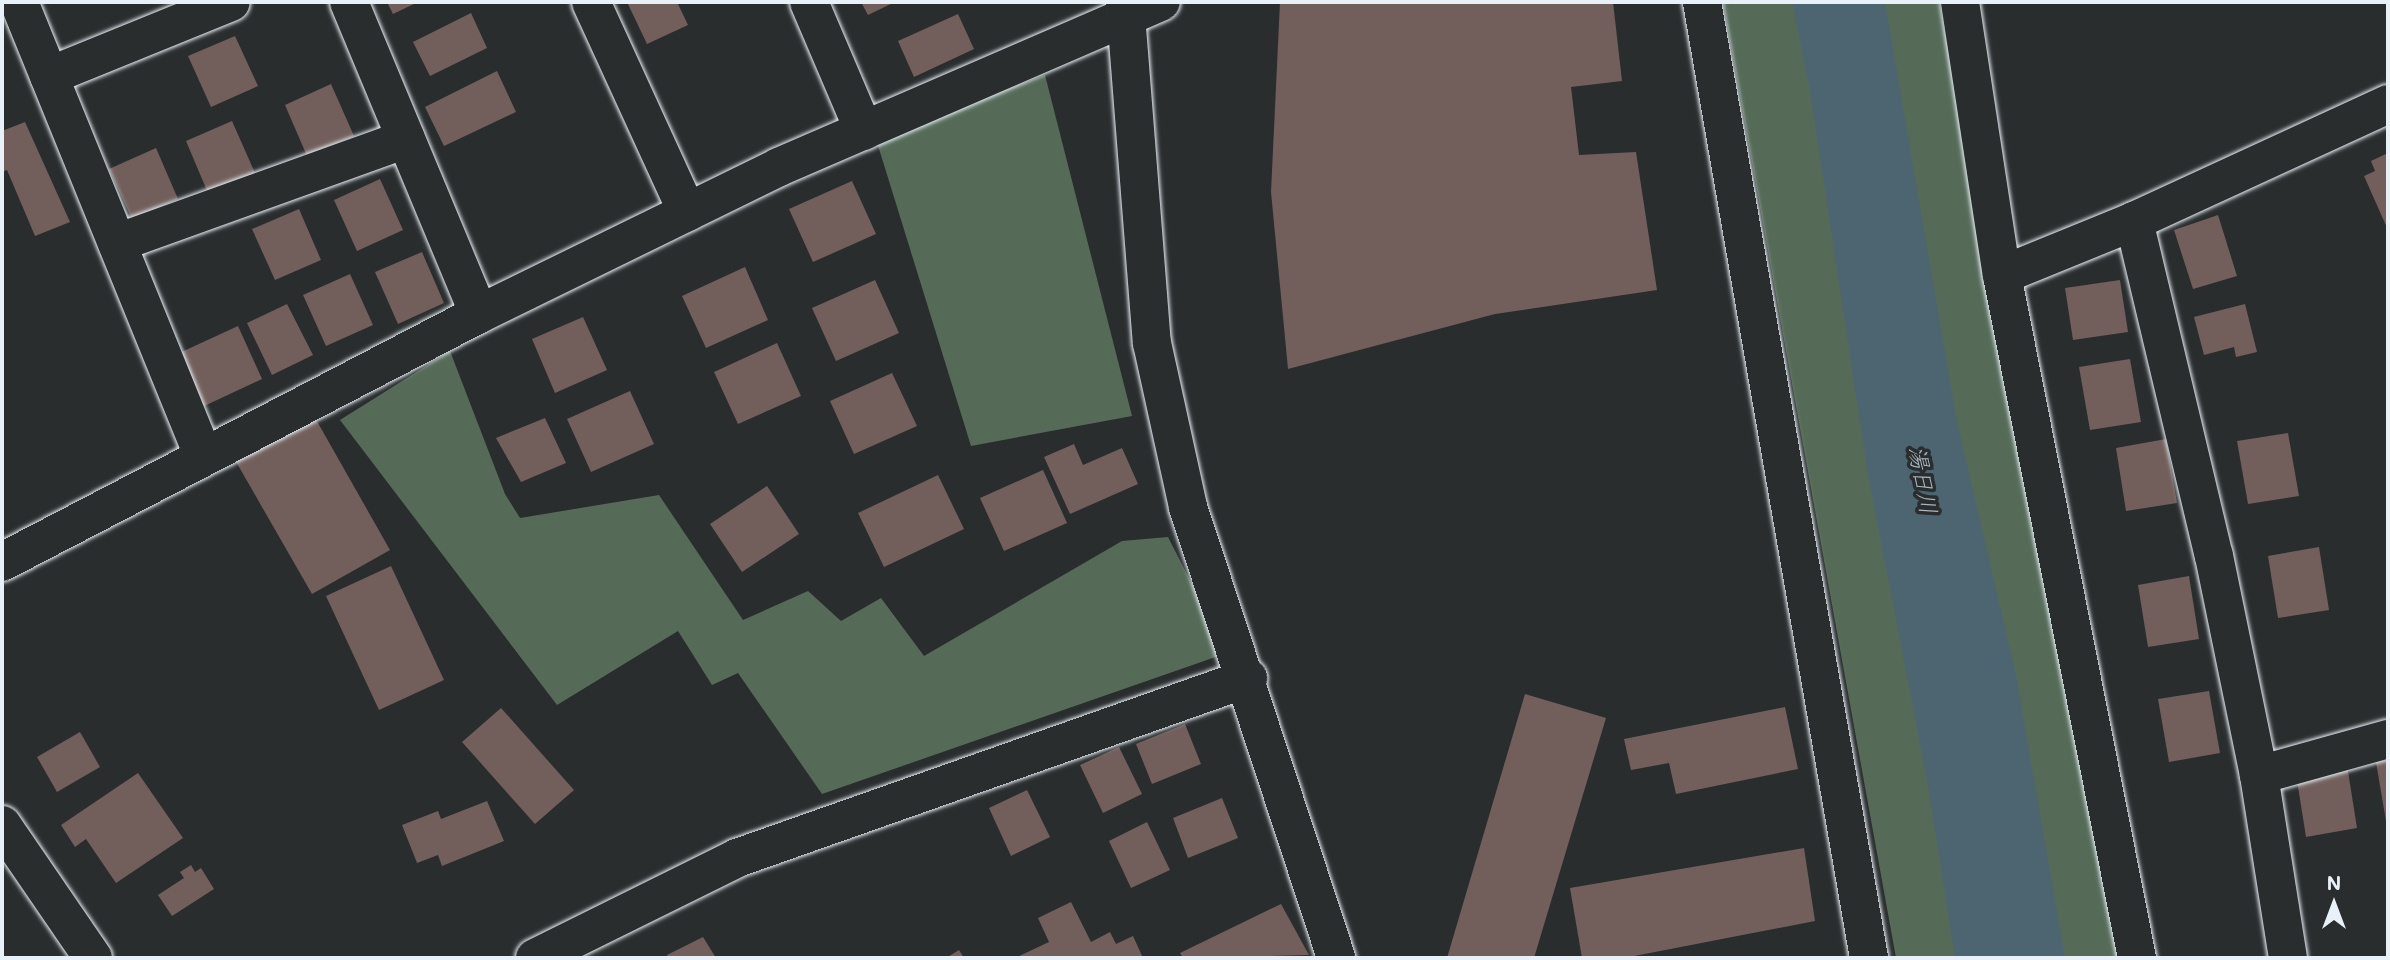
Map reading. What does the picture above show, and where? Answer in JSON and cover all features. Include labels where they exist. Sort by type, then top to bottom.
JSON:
[{"type":"street","points":[[19,2],[203,456]]},
{"type":"street","points":[[49,76],[231,2]]},
{"type":"street","points":[[349,2],[478,314]]},
{"type":"street","points":[[591,2],[687,212]]},
{"type":"street","points":[[809,2],[864,131]]},
{"type":"street","points":[[1702,2],[1869,958]]},
{"type":"street","points":[[1960,2],[2002,275],[2137,958]]},
{"type":"street","points":[[2,562],[478,314],[687,212],[1137,6],[1152,343],[1188,507],[1248,678],[1336,958]]},
{"type":"street","points":[[2002,275],[2134,221],[2388,104]]},
{"type":"street","points":[[117,243],[406,139]]},
{"type":"street","points":[[2134,221],[2214,555],[2259,775],[2288,958]]},
{"type":"street","points":[[535,958],[591,946],[737,858],[1248,678]]},
{"type":"street","points":[[2259,775],[2388,739]]},
{"type":"street","points":[[2,825],[93,958]]},
{"type":"green space","points":[[1723,2],[1939,2],[1997,311],[2132,958],[1896,958]]},
{"type":"green space","points":[[1045,75],[1132,416],[971,446],[876,139]]},
{"type":"green space","points":[[450,351],[505,494],[520,518],[659,495],[743,620],[808,591],[841,621],[881,598],[924,656],[1122,541],[1168,537],[1227,653],[822,794],[738,673],[712,685],[678,631],[557,705],[340,420]]},
{"type":"water","name":"湯日川","points":[[1792,2],[1885,2],[1957,422],[2016,675],[2065,958],[1955,958],[1929,791],[1867,469],[1809,85]]},
{"type":"building","points":[[387,2],[418,2],[393,14]]},
{"type":"building","points":[[627,2],[677,2],[688,25],[647,44]]},
{"type":"building","points":[[861,2],[895,2],[868,15]]},
{"type":"building","points":[[1280,2],[1613,2],[1622,81],[1571,87],[1579,155],[1636,152],[1657,290],[1495,314],[1288,369],[1271,192]]},
{"type":"building","points":[[471,13],[487,48],[430,76],[413,42]]},
{"type":"building","points":[[958,14],[974,49],[914,77],[898,41]]},
{"type":"building","points":[[235,36],[258,86],[211,107],[188,56]]},
{"type":"building","points":[[497,71],[516,112],[444,146],[425,107]]},
{"type":"building","points":[[331,84],[354,136],[307,156],[285,105]]},
{"type":"building","points":[[232,121],[255,173],[208,193],[186,141]]},
{"type":"building","points":[[25,122],[70,222],[35,236],[7,170],[2,172],[2,131]]},
{"type":"building","points":[[156,148],[178,199],[132,219],[109,169]]},
{"type":"building","points":[[2388,153],[2388,230],[2364,176],[2375,171],[2371,161]]},
{"type":"building","points":[[380,179],[403,230],[357,251],[334,200]]},
{"type":"building","points":[[852,181],[876,234],[813,262],[789,209]]},
{"type":"building","points":[[299,209],[321,260],[275,280],[252,229]]},
{"type":"building","points":[[2218,215],[2237,276],[2193,289],[2174,230]]},
{"type":"building","points":[[422,252],[444,303],[398,324],[375,272]]},
{"type":"building","points":[[745,267],[768,320],[706,348],[682,296]]},
{"type":"building","points":[[350,274],[373,325],[326,346],[303,295]]},
{"type":"building","points":[[875,280],[899,333],[836,361],[812,308]]},
{"type":"building","points":[[2120,280],[2128,332],[2073,340],[2065,288]]},
{"type":"building","points":[[287,304],[313,355],[272,375],[247,323]]},
{"type":"building","points":[[2245,304],[2257,352],[2236,357],[2234,347],[2204,355],[2194,317]]},
{"type":"building","points":[[583,317],[607,370],[555,393],[532,339]]},
{"type":"building","points":[[238,326],[262,379],[200,408],[175,355]]},
{"type":"building","points":[[777,343],[801,396],[738,424],[714,372]]},
{"type":"building","points":[[2130,359],[2141,422],[2090,430],[2079,367]]},
{"type":"building","points":[[892,373],[917,426],[854,454],[830,401]]},
{"type":"building","points":[[630,391],[654,444],[591,472],[567,419]]},
{"type":"building","points":[[314,416],[390,550],[312,594],[235,460]]},
{"type":"building","points":[[545,418],[566,463],[521,482],[496,438]]},
{"type":"building","points":[[2288,433],[2299,496],[2248,504],[2237,441]]},
{"type":"building","points":[[2166,439],[2177,503],[2126,511],[2116,448]]},
{"type":"building","points":[[1074,444],[1083,465],[1122,448],[1138,484],[1070,514],[1044,457]]},
{"type":"building","points":[[1043,470],[1067,523],[1004,551],[980,498]]},
{"type":"building","points":[[938,475],[964,529],[884,567],[858,513]]},
{"type":"building","points":[[767,486],[799,534],[742,572],[710,524]]},
{"type":"building","points":[[2319,547],[2329,610],[2278,618],[2268,556]]},
{"type":"building","points":[[391,566],[444,680],[379,710],[326,596]]},
{"type":"building","points":[[2189,576],[2199,639],[2148,647],[2138,585]]},
{"type":"building","points":[[2209,691],[2220,753],[2169,762],[2158,699]]},
{"type":"building","points":[[1525,694],[1606,718],[1534,958],[1447,958]]},
{"type":"building","points":[[1785,707],[1798,769],[1676,794],[1669,763],[1631,770],[1624,739]]},
{"type":"building","points":[[501,708],[574,790],[535,824],[462,742]]},
{"type":"building","points":[[1185,724],[1201,764],[1152,784],[1136,744]]},
{"type":"building","points":[[80,732],[100,767],[57,792],[37,757]]},
{"type":"building","points":[[1119,747],[1142,794],[1103,813],[1080,765]]},
{"type":"building","points":[[2388,760],[2388,826],[2387,827],[2376,762]]},
{"type":"building","points":[[2347,765],[2357,828],[2306,837],[2296,774]]},
{"type":"building","points":[[138,773],[183,838],[116,883],[86,839],[75,847],[61,825]]},
{"type":"building","points":[[1027,790],[1050,837],[1011,856],[989,808]]},
{"type":"building","points":[[1222,798],[1238,838],[1188,858],[1173,818]]},
{"type":"building","points":[[487,801],[504,841],[442,866],[438,855],[417,863],[402,825],[438,811],[441,819]]},
{"type":"building","points":[[1147,822],[1170,870],[1131,888],[1109,841]]},
{"type":"building","points":[[1804,848],[1815,921],[1624,958],[1582,958],[1570,888]]},
{"type":"building","points":[[191,865],[195,872],[201,868],[214,889],[172,916],[158,895],[184,878],[180,872]]},
{"type":"building","points":[[1071,902],[1091,942],[1110,932],[1116,944],[1133,936],[1143,958],[1015,958],[1049,942],[1038,918]]},
{"type":"building","points":[[1281,904],[1309,955],[1183,958],[1180,953]]},
{"type":"building","points":[[703,937],[716,958],[668,958],[667,955]]},
{"type":"building","points":[[959,950],[964,958],[946,958]]}]
